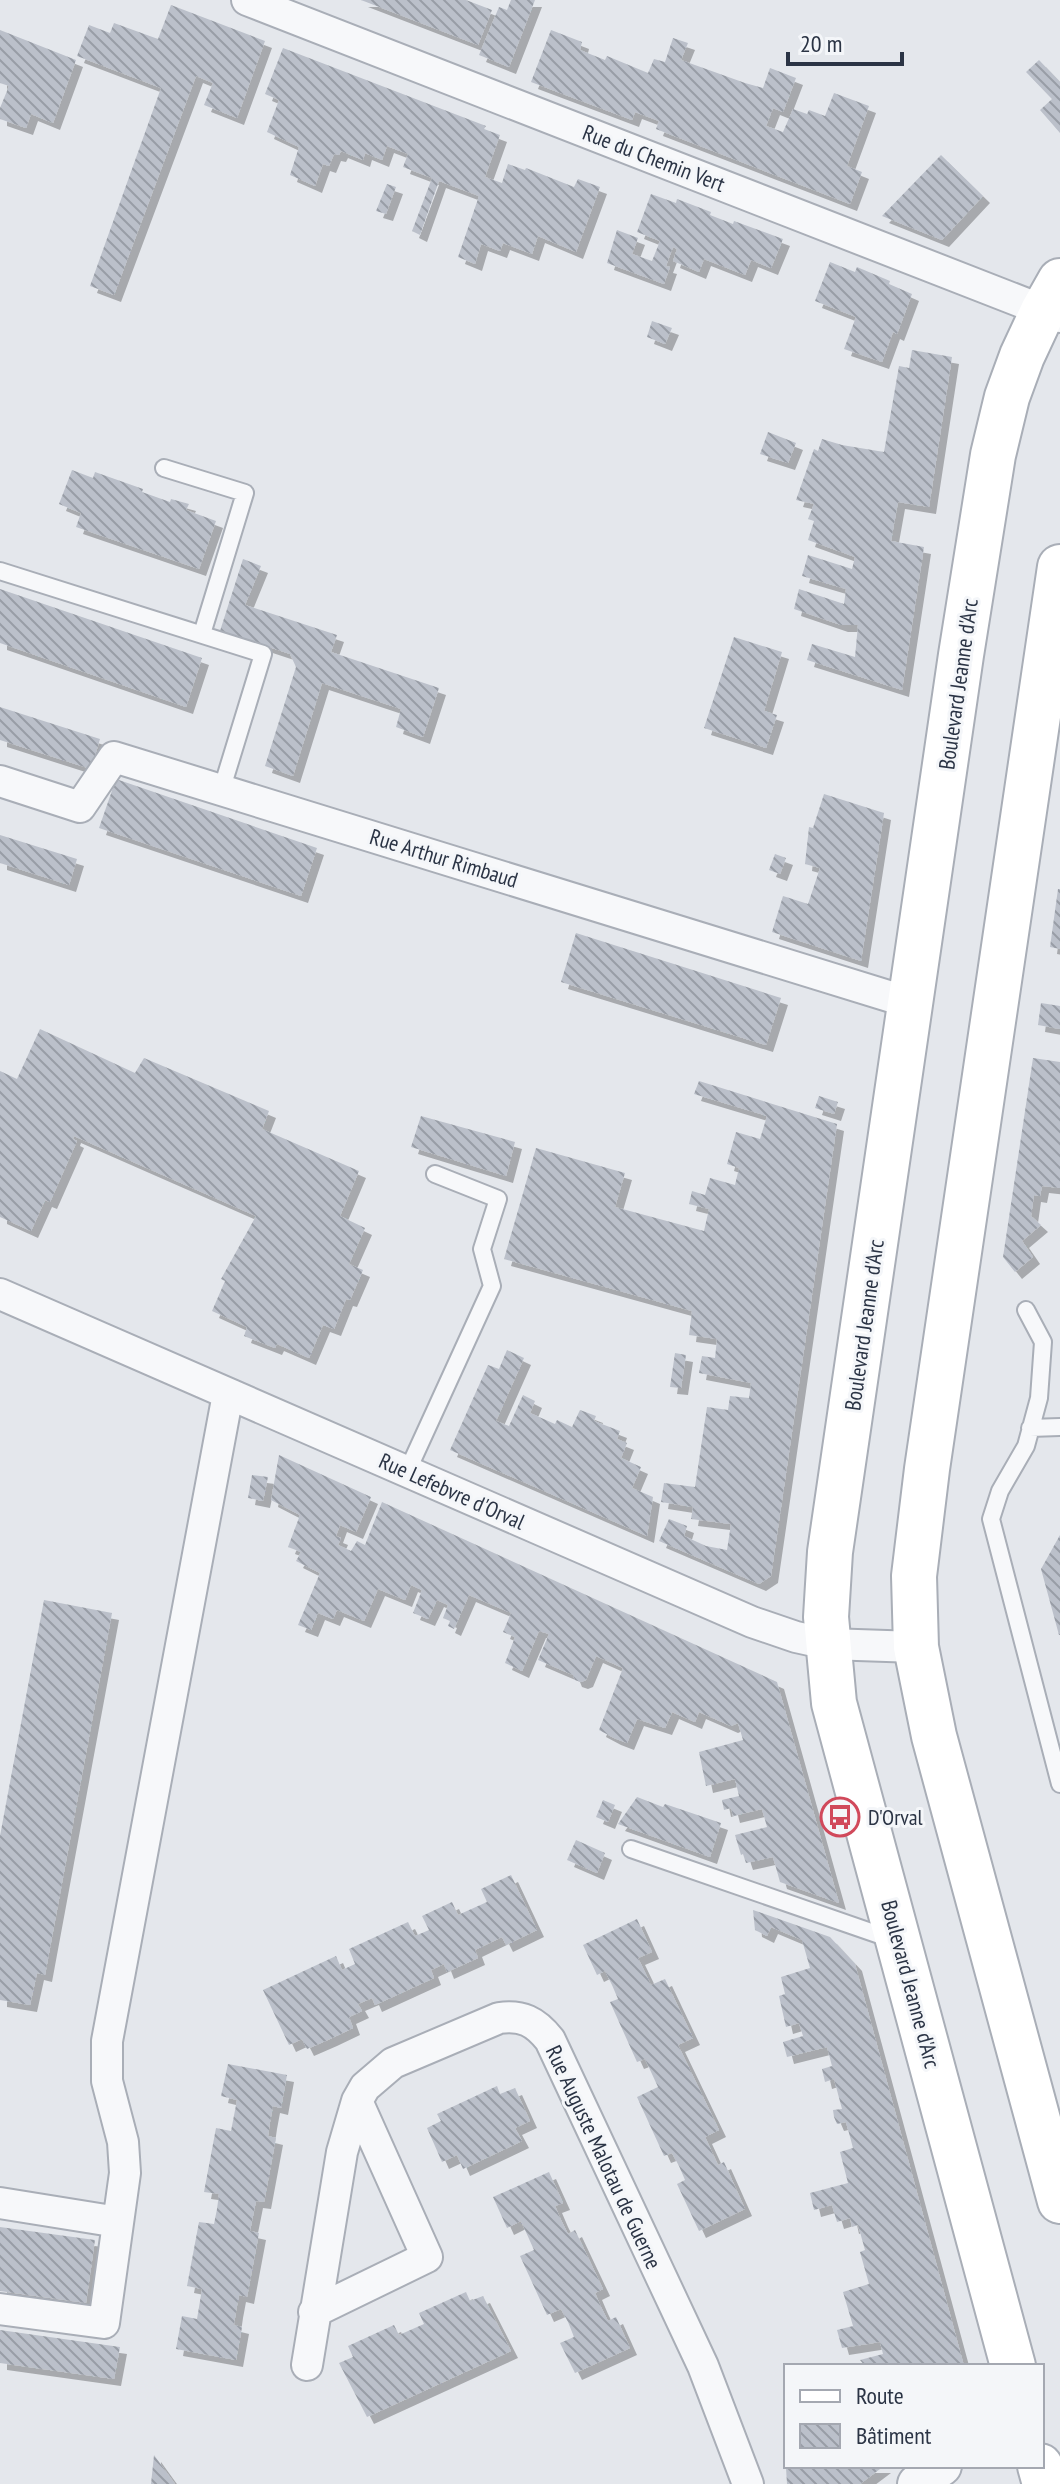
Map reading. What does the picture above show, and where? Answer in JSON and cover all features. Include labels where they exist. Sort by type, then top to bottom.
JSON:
[{"type":"main road","name":"Boulevard Jeanne d'Arc","points":[[1012,2364],[834,1703],[826,1617],[830,1552],[961,655],[998,427],[1022,356],[1054,303]]},
{"type":"main road","points":[[1060,567],[927,1469],[914,1576],[916,1647],[934,1736],[1060,2198]]},
{"type":"street","name":"Rue du Chemin Vert","points":[[247,0],[1054,303]]},
{"type":"street","name":"Rue Arthur Rimbaud","points":[[0,781],[80,807],[114,757],[911,1003]]},
{"type":"street","name":"Rue Lefebvre d'Orval","points":[[0,1294],[752,1622],[828,1644],[916,1647]]},
{"type":"street","points":[[0,2309],[104,2323],[126,2156],[107,2081],[107,2041],[228,1394]]},
{"type":"street","name":"Rue Auguste Malotau de Guerne","points":[[307,2365],[342,2152],[357,2101],[365,2087],[393,2063],[499,2018],[515,2016],[540,2027],[550,2040],[703,2366],[748,2484]]},
{"type":"street","points":[[314,2312],[427,2257],[357,2101]]},
{"type":"street","points":[[0,2203],[118,2222]]},
{"type":"street","points":[[917,2484],[939,2468]]},
{"type":"lane","points":[[164,468],[245,493],[202,634]]},
{"type":"lane","points":[[0,571],[263,654],[222,788]]},
{"type":"lane","points":[[407,1472],[492,1286],[482,1249],[498,1199],[435,1174]]},
{"type":"lane","points":[[1026,1310],[1043,1342],[1039,1398],[1026,1446],[1000,1491],[991,1519],[1060,1784]]},
{"type":"lane","points":[[1030,1428],[1060,1427]]},
{"type":"lane","points":[[631,1849],[900,1942]]},
{"type":"building","points":[[361,0],[466,0],[492,10],[478,45]]},
{"type":"building","points":[[511,0],[535,0],[509,67],[479,55],[499,7],[507,10]]},
{"type":"building","points":[[171,5],[265,41],[237,118],[204,105],[213,83],[196,76],[114,295],[90,286],[161,88],[77,56],[89,25],[110,33],[114,23],[158,39]]},
{"type":"building","points":[[0,30],[76,60],[53,123],[31,114],[26,128],[0,119],[0,108],[9,86],[0,83]]},
{"type":"building","points":[[551,30],[582,42],[580,50],[605,60],[607,56],[648,73],[654,59],[665,62],[673,38],[688,43],[681,60],[745,83],[763,88],[770,68],[796,78],[783,112],[773,108],[766,126],[783,132],[793,109],[807,114],[809,110],[825,116],[834,93],[869,106],[847,166],[862,172],[850,204],[656,129],[659,121],[635,112],[632,120],[531,82]]},
{"type":"building","points":[[283,48],[486,126],[484,129],[500,135],[485,177],[502,183],[508,164],[574,187],[578,179],[600,187],[576,252],[538,236],[532,254],[503,243],[500,251],[481,244],[475,264],[458,257],[479,196],[439,181],[420,235],[412,231],[432,178],[403,167],[408,154],[387,146],[382,160],[365,153],[363,160],[341,151],[339,155],[334,154],[329,166],[323,164],[315,186],[290,175],[299,147],[267,132],[279,100],[265,94]]},
{"type":"building","points":[[1039,60],[1060,82],[1060,133],[1040,110],[1052,99],[1026,72]]},
{"type":"building","points":[[941,155],[983,196],[942,240],[882,216]]},
{"type":"building","points":[[387,184],[396,187],[386,214],[376,211]]},
{"type":"building","points":[[651,194],[676,203],[677,199],[733,224],[734,221],[783,239],[771,268],[751,260],[745,275],[704,259],[699,272],[673,261],[677,249],[673,247],[664,284],[607,263],[617,230],[638,238],[632,254],[652,261],[660,241],[637,232]]},
{"type":"building","points":[[830,262],[855,272],[857,267],[912,294],[897,334],[893,332],[882,362],[844,349],[856,317],[815,301]]},
{"type":"building","points":[[652,321],[672,328],[665,344],[647,337]]},
{"type":"building","points":[[912,350],[952,357],[929,507],[898,502],[891,541],[924,547],[902,690],[807,660],[812,644],[855,657],[858,625],[841,625],[794,609],[799,589],[844,604],[846,589],[802,576],[808,555],[852,569],[855,557],[808,540],[814,521],[808,519],[814,504],[796,500],[814,449],[818,451],[822,439],[884,452],[899,366],[909,368]]},
{"type":"building","points":[[768,432],[796,443],[788,463],[760,454]]},
{"type":"building","points":[[72,470],[93,478],[95,472],[170,502],[171,499],[189,504],[186,510],[216,521],[199,569],[76,527],[81,513],[59,504]]},
{"type":"building","points":[[243,559],[261,566],[245,605],[337,635],[331,652],[439,688],[423,737],[396,727],[401,709],[322,683],[293,776],[265,766],[296,667],[290,654],[220,631]]},
{"type":"building","points":[[0,589],[202,658],[186,707],[0,643]]},
{"type":"building","points":[[734,637],[782,652],[764,711],[777,715],[766,748],[704,728]]},
{"type":"building","points":[[0,707],[100,739],[91,769],[0,740]]},
{"type":"building","points":[[116,779],[317,848],[301,896],[99,828]]},
{"type":"building","points":[[824,794],[884,813],[861,961],[772,932],[783,896],[808,904],[820,868],[805,864],[809,827],[813,828]]},
{"type":"building","points":[[0,835],[77,859],[69,885],[0,863]]},
{"type":"building","points":[[775,854],[786,858],[780,874],[769,870]]},
{"type":"building","points":[[1060,889],[1060,949],[1050,947]]},
{"type":"building","points":[[576,933],[781,998],[766,1045],[561,982]]},
{"type":"building","points":[[1041,1003],[1060,1006],[1060,1029],[1038,1025]]},
{"type":"building","points":[[40,1029],[135,1073],[144,1058],[269,1111],[262,1129],[359,1171],[340,1216],[365,1228],[349,1264],[363,1270],[350,1300],[346,1299],[334,1329],[323,1325],[309,1358],[277,1344],[275,1348],[244,1336],[247,1327],[212,1311],[225,1281],[221,1279],[256,1216],[74,1136],[73,1139],[77,1141],[50,1202],[45,1200],[31,1231],[0,1217],[0,1071],[17,1079]]},
{"type":"building","points":[[1033,1058],[1060,1062],[1060,1188],[1042,1186],[1040,1196],[1034,1195],[1031,1216],[1041,1225],[1022,1241],[1033,1257],[1015,1272],[1003,1257]]},
{"type":"building","points":[[699,1081],[837,1124],[771,1576],[759,1584],[659,1541],[669,1519],[687,1526],[684,1536],[706,1546],[727,1550],[731,1524],[691,1519],[693,1507],[661,1502],[664,1483],[695,1487],[707,1407],[728,1410],[730,1396],[749,1398],[751,1383],[699,1373],[702,1356],[715,1358],[717,1339],[689,1335],[692,1311],[504,1259],[536,1148],[625,1173],[615,1207],[704,1231],[709,1209],[689,1204],[692,1191],[705,1195],[710,1178],[735,1185],[739,1168],[727,1164],[736,1132],[760,1139],[767,1116],[694,1094]]},
{"type":"building","points":[[819,1096],[838,1102],[834,1114],[815,1108]]},
{"type":"building","points":[[421,1116],[515,1142],[506,1176],[411,1147]]},
{"type":"building","points":[[507,1350],[524,1358],[496,1421],[509,1426],[523,1395],[535,1401],[530,1413],[555,1424],[557,1420],[572,1427],[580,1410],[596,1416],[594,1421],[620,1431],[617,1439],[627,1443],[621,1458],[641,1467],[632,1488],[653,1497],[647,1536],[450,1450],[488,1365],[499,1369]]},
{"type":"building","points":[[675,1353],[686,1355],[681,1388],[670,1387]]},
{"type":"building","points":[[279,1455],[371,1497],[356,1532],[340,1525],[336,1536],[341,1538],[338,1545],[351,1551],[357,1541],[365,1545],[382,1502],[777,1682],[839,1903],[780,1882],[773,1857],[746,1863],[741,1855],[735,1835],[767,1827],[762,1809],[733,1816],[731,1808],[724,1810],[722,1800],[739,1796],[735,1779],[706,1786],[699,1752],[743,1740],[738,1723],[731,1726],[699,1712],[695,1722],[672,1712],[665,1728],[637,1719],[627,1743],[614,1738],[599,1730],[623,1668],[596,1656],[586,1680],[575,1680],[573,1675],[538,1660],[549,1634],[539,1631],[522,1671],[505,1663],[515,1637],[503,1632],[511,1613],[469,1595],[454,1629],[448,1626],[450,1621],[443,1618],[448,1605],[437,1600],[428,1619],[413,1613],[422,1590],[411,1585],[405,1600],[378,1589],[364,1621],[337,1610],[333,1619],[318,1613],[311,1630],[298,1625],[320,1573],[296,1561],[301,1552],[288,1547],[300,1515],[271,1500]]},
{"type":"building","points":[[252,1475],[268,1477],[263,1501],[248,1498]]},
{"type":"building","points":[[1060,1535],[1060,1635],[1059,1635],[1041,1569]]},
{"type":"building","points":[[44,1600],[112,1613],[45,1975],[37,1973],[30,2005],[0,2000],[0,1836]]},
{"type":"building","points":[[637,1797],[721,1823],[710,1857],[618,1824]]},
{"type":"building","points":[[603,1800],[615,1805],[608,1822],[596,1817]]},
{"type":"building","points":[[576,1840],[605,1853],[597,1873],[567,1860]]},
{"type":"building","points":[[511,1875],[537,1930],[506,1945],[502,1937],[475,1950],[478,1958],[447,1972],[444,1964],[431,1970],[434,1978],[375,2005],[372,1998],[358,2004],[362,2011],[349,2017],[353,2028],[330,2039],[307,2049],[302,2039],[289,2045],[263,1990],[336,1956],[342,1970],[355,1964],[349,1949],[408,1922],[415,1936],[429,1930],[422,1916],[452,1902],[458,1915],[487,1902],[481,1889]]},
{"type":"building","points":[[753,1910],[830,1937],[855,1964],[963,2364],[863,2364],[860,2360],[883,2354],[880,2342],[842,2348],[837,2330],[853,2326],[843,2292],[869,2284],[860,2252],[865,2250],[858,2225],[852,2227],[850,2218],[837,2222],[832,2205],[814,2210],[810,2193],[848,2183],[840,2152],[853,2148],[846,2122],[837,2124],[834,2117],[833,2110],[842,2109],[834,2079],[825,2082],[822,2069],[832,2066],[827,2047],[787,2057],[783,2042],[803,2036],[799,2023],[786,2027],[779,1996],[785,1994],[781,1977],[810,1968],[802,1940],[771,1927],[767,1936],[755,1930]]},
{"type":"building","points":[[637,1919],[652,1952],[638,1958],[651,1985],[665,1979],[693,2038],[678,2045],[719,2130],[705,2137],[718,2165],[724,2162],[745,2209],[699,2231],[677,2184],[685,2180],[679,2166],[672,2153],[664,2156],[637,2097],[658,2087],[645,2059],[637,2062],[610,2002],[618,1999],[605,1971],[597,1975],[583,1945]]},
{"type":"building","points":[[228,2064],[287,2075],[281,2108],[273,2106],[270,2122],[268,2136],[276,2138],[264,2202],[256,2201],[250,2231],[259,2233],[247,2297],[239,2295],[236,2311],[234,2325],[242,2327],[236,2360],[176,2349],[182,2316],[197,2319],[202,2289],[187,2286],[199,2222],[214,2224],[217,2209],[219,2194],[204,2192],[216,2128],[231,2131],[237,2100],[221,2096]]},
{"type":"building","points":[[497,2086],[500,2094],[515,2088],[530,2121],[515,2128],[522,2141],[463,2169],[457,2155],[442,2162],[427,2128],[441,2121],[437,2114]]},
{"type":"building","points":[[549,2172],[563,2203],[555,2206],[561,2220],[568,2234],[575,2230],[603,2289],[595,2293],[601,2307],[608,2321],[616,2317],[630,2348],[575,2373],[560,2343],[574,2337],[568,2322],[561,2309],[547,2315],[520,2256],[534,2250],[521,2221],[507,2228],[493,2197]]},
{"type":"building","points":[[0,2227],[95,2240],[86,2303],[0,2291]]},
{"type":"building","points":[[466,2292],[470,2301],[483,2296],[511,2351],[367,2417],[339,2363],[353,2357],[348,2346],[394,2325],[399,2335],[424,2324],[419,2313]]},
{"type":"building","points":[[0,2330],[120,2347],[114,2379],[0,2363]]},
{"type":"building","points":[[154,2455],[175,2484],[151,2484]]},
{"type":"building","points":[[786,2468],[881,2468],[860,2484],[787,2484]]},
{"type":"place","name":"D'Orval","points":[[840,1817]]}]
